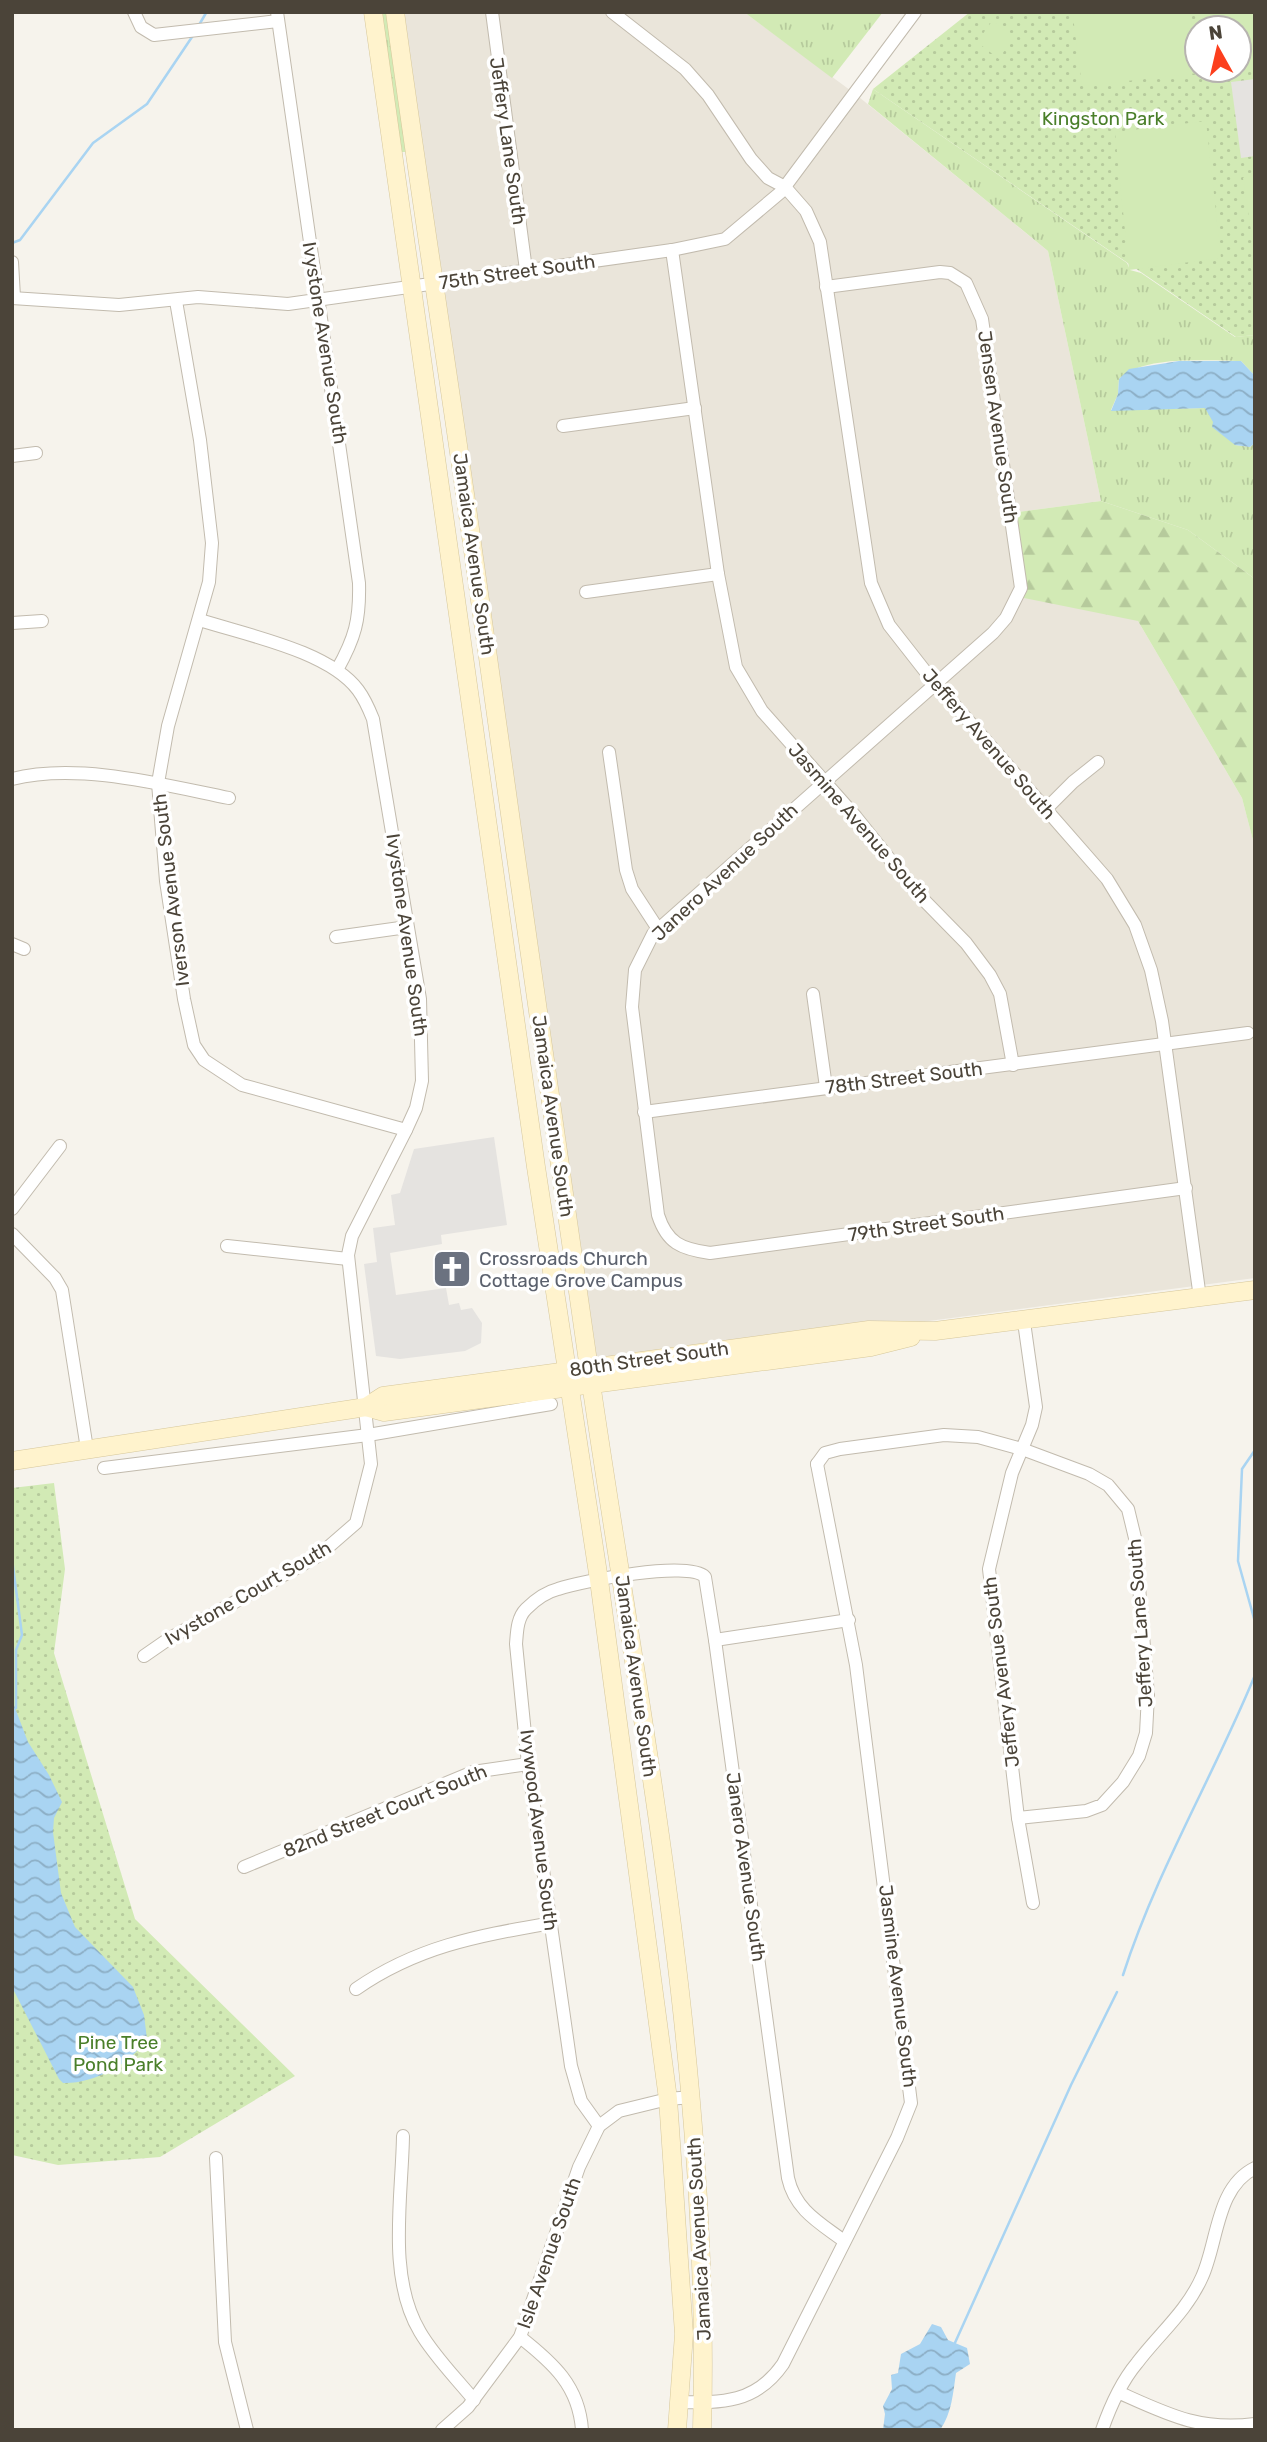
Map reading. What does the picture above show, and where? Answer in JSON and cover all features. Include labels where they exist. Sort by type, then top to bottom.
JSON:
[{"type":"main road","name":"Jamaica Avenue South","points":[[373,12],[536,1167],[600,1580],[668,2099],[684,2334],[677,2430]]},
{"type":"main road","name":"Jamaica Avenue South","points":[[395,12],[588,1366],[650,1766],[692,2097],[704,2317],[702,2430]]},
{"type":"main road","name":"80th Street South","points":[[366,1407],[383,1396],[588,1366],[869,1330],[935,1331],[1024,1322],[1255,1290]]},
{"type":"main road","name":"80th Street South","points":[[12,1461],[366,1407],[384,1412],[871,1347],[935,1331]]},
{"type":"street","points":[[134,12],[141,27],[154,35],[278,17]]},
{"type":"street","name":"Jeffery Lane South","points":[[492,12],[526,270]]},
{"type":"street","points":[[612,12],[685,69],[708,95],[751,159],[768,178],[785,187]]},
{"type":"street","name":"75th Street South","points":[[13,297],[119,305],[198,297],[288,304],[672,250],[725,239],[785,187],[915,12]]},
{"type":"street","name":"Ivystone Avenue South","points":[[278,17],[359,583],[359,612],[354,640],[337,670]]},
{"type":"street","name":"Jeffery Avenue South","points":[[785,187],[814,224],[871,583],[888,625],[935,684],[1107,879],[1135,925],[1151,970],[1165,1044],[1200,1298]]},
{"type":"street","name":"Jasmine Avenue South","points":[[672,250],[718,574],[736,667],[748,692],[990,975],[1000,994],[1013,1065]]},
{"type":"street","points":[[12,262],[13,297]]},
{"type":"street","name":"Jensen Avenue South","points":[[826,287],[950,273],[966,283],[982,320],[1021,587],[1006,618],[935,684]]},
{"type":"street","name":"Iverson Avenue South","points":[[176,301],[200,440],[212,543],[209,582],[167,726],[158,783],[166,881],[184,999],[194,1045],[204,1060],[242,1085],[406,1130]]},
{"type":"street","points":[[563,426],[695,408]]},
{"type":"street","points":[[12,456],[36,453]]},
{"type":"street","points":[[586,592],[718,574]]},
{"type":"street","name":"Ivystone Avenue South","points":[[200,620],[314,658],[337,670],[358,690],[373,719],[420,999],[422,1081],[416,1108],[352,1236],[348,1259],[366,1407]]},
{"type":"street","points":[[12,623],[42,621]]},
{"type":"street","name":"Janero Avenue South","points":[[669,1238],[657,1215],[632,991],[643,950],[658,929],[935,684]]},
{"type":"street","points":[[609,752],[626,870],[632,889],[658,929]]},
{"type":"street","points":[[1046,809],[1098,762]]},
{"type":"street","points":[[12,779],[31,774],[66,773],[158,783],[229,798]]},
{"type":"street","points":[[336,937],[407,927]]},
{"type":"street","points":[[813,993],[826,1087]]},
{"type":"street","name":"78th Street South","points":[[644,1112],[1248,1033]]},
{"type":"street","points":[[12,1209],[60,1146]]},
{"type":"street","name":"79th Street South","points":[[669,1238],[691,1250],[710,1253],[1186,1188]]},
{"type":"street","points":[[12,1234],[55,1278],[62,1290],[87,1449]]},
{"type":"street","points":[[227,1246],[348,1259]]},
{"type":"street","name":"Jeffery Avenue South","points":[[1024,1322],[1036,1407],[1012,1473],[989,1569],[1018,1818],[1033,1903]]},
{"type":"street","points":[[104,1468],[368,1435],[551,1404]]},
{"type":"street","name":"Ivystone Court South","points":[[144,1656],[170,1638],[318,1556],[356,1523],[370,1477],[366,1407]]},
{"type":"street","name":"Jeffery Lane South","points":[[817,1464],[825,1453],[840,1449],[944,1435],[978,1437],[1022,1448],[1089,1474],[1108,1485],[1128,1509],[1135,1538],[1148,1695],[1146,1733],[1139,1756],[1109,1801],[1086,1811],[1018,1818]]},
{"type":"street","points":[[802,1463],[817,1464]]},
{"type":"street","name":"Jasmine Avenue South","points":[[678,2402],[702,2403],[753,2395],[769,2384],[782,2364],[897,2138],[912,2092],[849,1620],[817,1464]]},
{"type":"street","name":"Janero Avenue South","points":[[600,1580],[621,1575],[700,1573],[705,1577],[788,2178],[799,2205],[844,2241]]},
{"type":"street","name":"Ivywood Avenue South","points":[[599,2126],[581,2101],[571,2066],[528,1764],[516,1644],[523,1611],[539,1597],[557,1589],[600,1580]]},
{"type":"street","points":[[715,1640],[849,1620]]},
{"type":"street","name":"82nd Street Court South","points":[[244,1867],[473,1772],[528,1764]]},
{"type":"street","points":[[356,1989],[405,1958],[427,1950],[486,1934],[551,1923]]},
{"type":"street","points":[[599,2126],[619,2111],[668,2099],[692,2097]]},
{"type":"street","name":"Isle Avenue South","points":[[442,2430],[474,2400],[520,2337],[579,2167],[599,2126]]},
{"type":"street","points":[[403,2136],[400,2257],[409,2307],[420,2333],[474,2400]]},
{"type":"street","points":[[216,2158],[225,2342],[247,2430]]},
{"type":"street","points":[[1102,2430],[1135,2364],[1174,2322],[1202,2278],[1228,2195],[1255,2168]]},
{"type":"street","points":[[520,2337],[554,2365],[573,2391],[582,2430]]},
{"type":"street","points":[[1120,2393],[1193,2424],[1215,2427],[1255,2424]]},
{"type":"shaded area","points":[[404,12],[744,12],[854,93],[1048,251],[1101,501],[1011,513],[1138,621],[1242,798],[1255,848],[1255,1278],[594,1365]]},
{"type":"shaded area","points":[[1253,79],[1255,156],[1241,158],[1231,84],[1253,84]]},
{"type":"shaded area","points":[[494,1137],[507,1225],[441,1235],[442,1244],[390,1253],[396,1295],[446,1288],[449,1305],[459,1303],[461,1310],[472,1308],[482,1323],[481,1343],[465,1351],[400,1359],[376,1356],[364,1264],[377,1262],[373,1228],[395,1225],[391,1195],[400,1193],[414,1149]]},
{"type":"green space","points":[[380,12],[386,12],[407,152],[402,152]]},
{"type":"green space","points":[[744,12],[883,12],[832,78]]},
{"type":"green space","name":"Kingston Park","points":[[970,12],[1255,12],[1255,335],[1236,337],[873,89]]},
{"type":"green space","points":[[1110,12],[1190,12],[1183,14],[1183,75],[1082,86],[1073,17]]},
{"type":"green space","points":[[1255,12],[1255,64],[1253,14],[1205,14]]},
{"type":"green space","points":[[992,21],[1014,36],[999,59],[977,42]]},
{"type":"green space","points":[[873,89],[1127,263],[1130,270],[1141,273],[1235,337],[1255,335],[1255,376],[1241,361],[1194,360],[1144,366],[1119,379],[1118,394],[1111,410],[1205,408],[1235,445],[1250,447],[1255,443],[1255,579],[1188,530],[1101,501],[1048,251],[868,104]]},
{"type":"green space","points":[[1206,121],[1221,258],[1129,270],[1115,132]]},
{"type":"green space","points":[[1255,176],[1255,258],[1243,178]]},
{"type":"green space","points":[[1101,501],[1188,530],[1255,579],[1255,848],[1242,798],[1138,621],[1019,597],[1011,513]]},
{"type":"green space","name":"Pine Tree Pond Park","points":[[54,1483],[65,1569],[54,1653],[135,1919],[295,2076],[160,2157],[58,2165],[12,2155],[12,1488]]},
{"type":"water","points":[[1179,361],[1241,361],[1255,376],[1255,443],[1250,447],[1235,445],[1212,427],[1213,422],[1205,408],[1111,411],[1118,394],[1119,379],[1129,369]]},
{"type":"water","points":[[12,1700],[28,1742],[62,1802],[54,1818],[53,1832],[61,1893],[75,1927],[133,1987],[144,2015],[147,2039],[140,2048],[110,2071],[87,2080],[63,2083],[59,2079],[12,1987]]},
{"type":"water","points":[[932,2324],[941,2327],[948,2340],[967,2348],[970,2364],[956,2373],[947,2417],[940,2430],[883,2430],[883,2406],[892,2389],[891,2375],[898,2373],[901,2354],[920,2344]]},
{"type":"waterway","points":[[199,25],[206,13]]},
{"type":"waterway","points":[[12,243],[20,240],[93,143],[147,104],[194,34]]},
{"type":"waterway","points":[[1255,1450],[1242,1469],[1238,1561],[1255,1622]]},
{"type":"waterway","points":[[12,1559],[22,1635],[16,1650],[16,1708]]},
{"type":"waterway","points":[[1123,1975],[1152,1898],[1255,1675]]},
{"type":"waterway","points":[[954,2345],[1071,2085],[1117,1992]]},
{"type":"place","name":"Crossroads Church Cottage Grove Campus","points":[[452,1269]]}]
